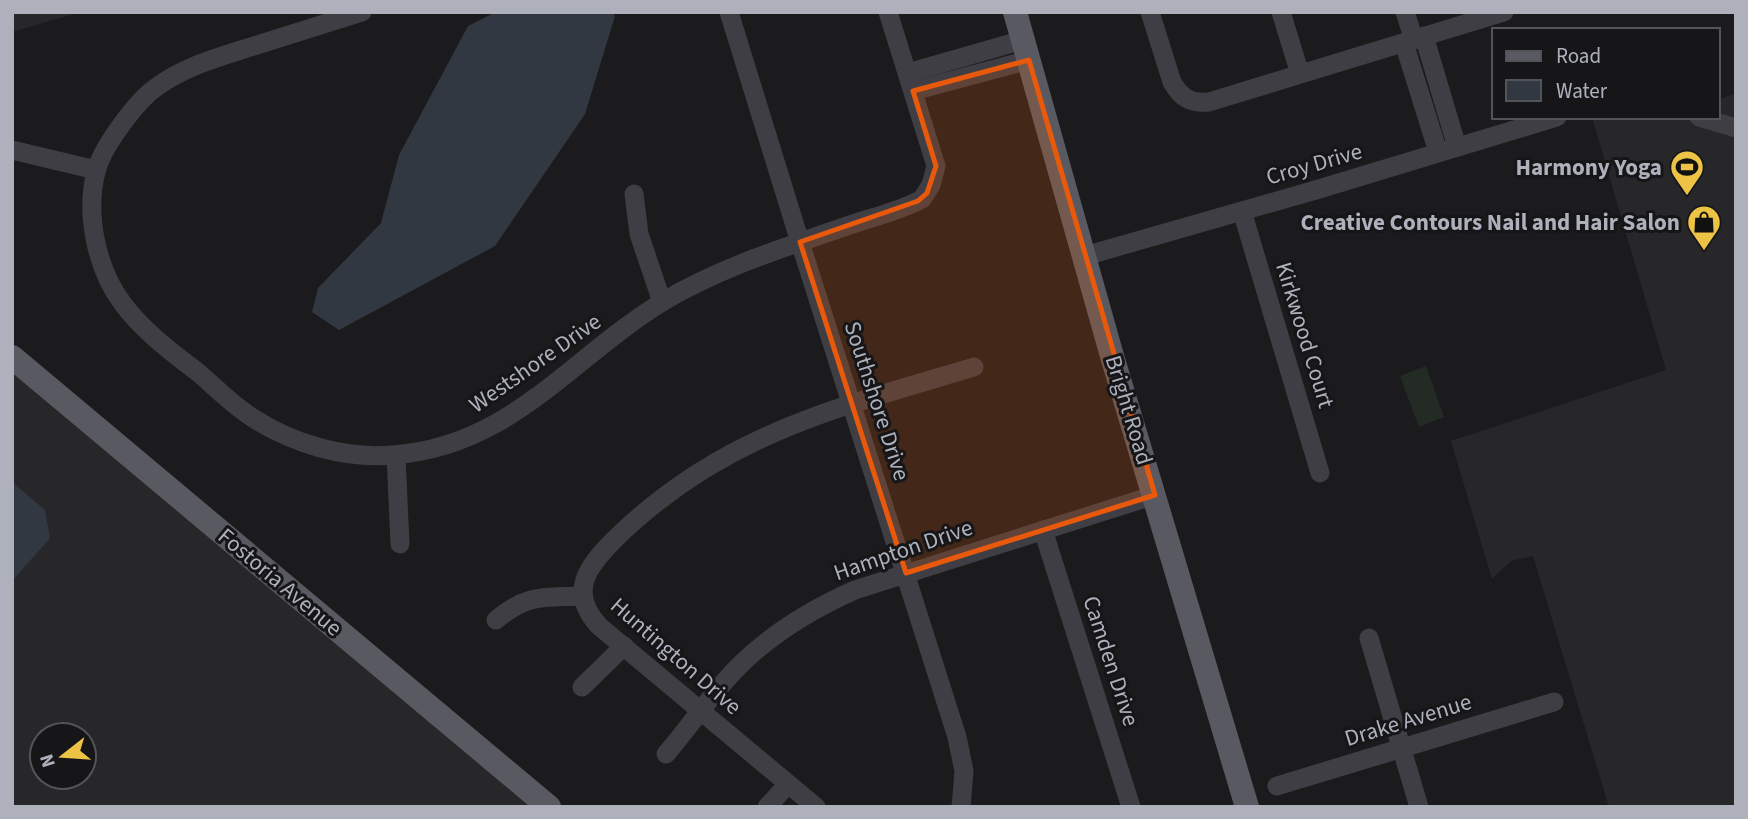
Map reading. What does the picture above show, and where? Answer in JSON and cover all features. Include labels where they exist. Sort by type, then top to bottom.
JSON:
[{"type":"main road","name":"Bright Road","points":[[1015,12],[1247,807]]},
{"type":"main road","name":"Fostoria Avenue","points":[[12,357],[549,807]]},
{"type":"street","points":[[12,150],[96,170],[131,112],[147,94],[166,80],[210,60],[362,12]]},
{"type":"street","name":"Southshore Drive","points":[[729,12],[960,748],[964,771],[961,807]]},
{"type":"street","points":[[888,12],[910,82],[1026,50]]},
{"type":"street","points":[[1150,12],[1172,82],[1186,100],[1198,103],[1209,102],[1504,12]]},
{"type":"street","points":[[1281,12],[1300,74]]},
{"type":"street","points":[[1405,12],[1448,150]]},
{"type":"street","name":"Westshore Drive","points":[[96,170],[94,215],[101,261],[121,302],[135,319],[251,417],[271,429],[336,451],[396,455],[450,445],[492,427],[512,415],[663,302],[699,282],[800,242],[918,201],[927,193],[936,166],[910,82]]},
{"type":"street","name":"Croy Drive","points":[[1085,257],[1549,119]]},
{"type":"street","points":[[1706,119],[1736,128]]},
{"type":"street","points":[[634,194],[639,234],[663,302]]},
{"type":"street","name":"Kirkwood Court","points":[[1242,211],[1320,473]]},
{"type":"street","name":"Huntington Drive","points":[[816,807],[592,618],[583,596],[585,577],[596,558],[629,525],[683,482],[712,463],[774,431],[852,403],[974,367]]},
{"type":"street","points":[[396,455],[400,544]]},
{"type":"street","name":"Hampton Drive","points":[[666,754],[737,668],[792,623],[855,590],[1155,495]]},
{"type":"street","name":"Camden Drive","points":[[1043,530],[1131,807]]},
{"type":"street","points":[[496,620],[523,601],[583,596]]},
{"type":"street","points":[[1368,638],[1419,807]]},
{"type":"street","points":[[582,687],[624,646]]},
{"type":"street","name":"Drake Avenue","points":[[1277,786],[1554,702]]},
{"type":"street","points":[[767,807],[788,784]]},
{"type":"highlighted area","points":[[1029,60],[1155,495],[906,573],[800,242],[918,201],[927,193],[936,166],[913,91]]},
{"type":"shaded area","points":[[12,12],[81,12],[12,32]]},
{"type":"shaded area","points":[[1736,93],[1736,807],[1609,807],[1533,556],[1511,561],[1492,579],[1451,441],[1666,370],[1593,119],[1720,119],[1720,99]]},
{"type":"shaded area","points":[[1426,366],[1444,417],[1419,427],[1400,376]]},
{"type":"shaded area","points":[[12,368],[531,807],[12,807]]},
{"type":"water","points":[[496,12],[612,12],[615,16],[585,114],[495,246],[339,330],[312,312],[318,288],[381,223],[399,155],[468,26]]},
{"type":"water","points":[[12,482],[45,510],[50,538],[12,581]]},
{"type":"place","name":"Harmony Yoga","points":[[1687,197]]},
{"type":"place","name":"Creative Contours Nail and Hair Salon","points":[[1704,252]]}]
